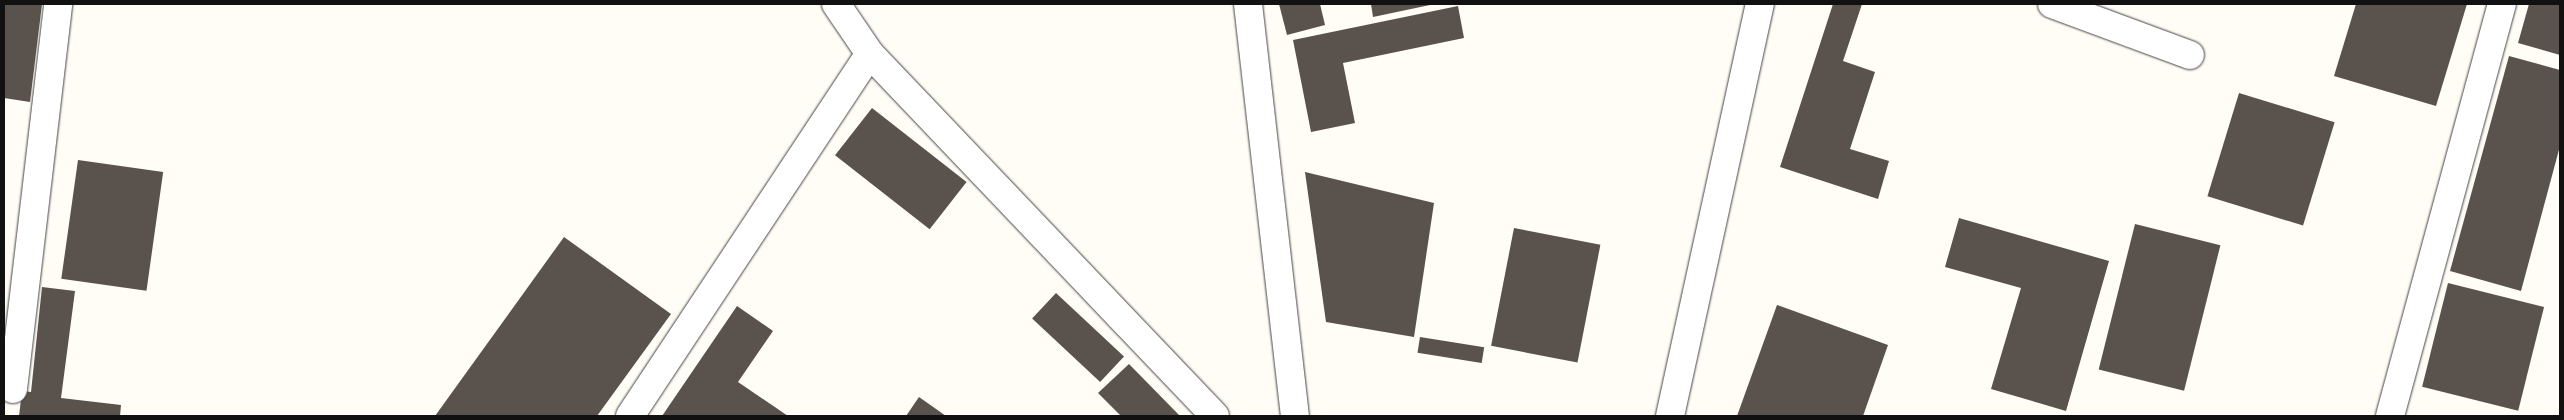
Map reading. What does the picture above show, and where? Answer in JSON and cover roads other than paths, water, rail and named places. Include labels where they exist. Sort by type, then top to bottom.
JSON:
[{"type":"street","points":[[13,388],[58,4]]},
{"type":"street","points":[[836,4],[870,54],[1215,416]]},
{"type":"street","points":[[1248,4],[1295,416]]},
{"type":"street","points":[[1670,416],[1760,4]]},
{"type":"street","points":[[2052,4],[2190,55]]},
{"type":"street","points":[[2390,416],[2502,4]]},
{"type":"street","points":[[630,416],[870,54]]}]
